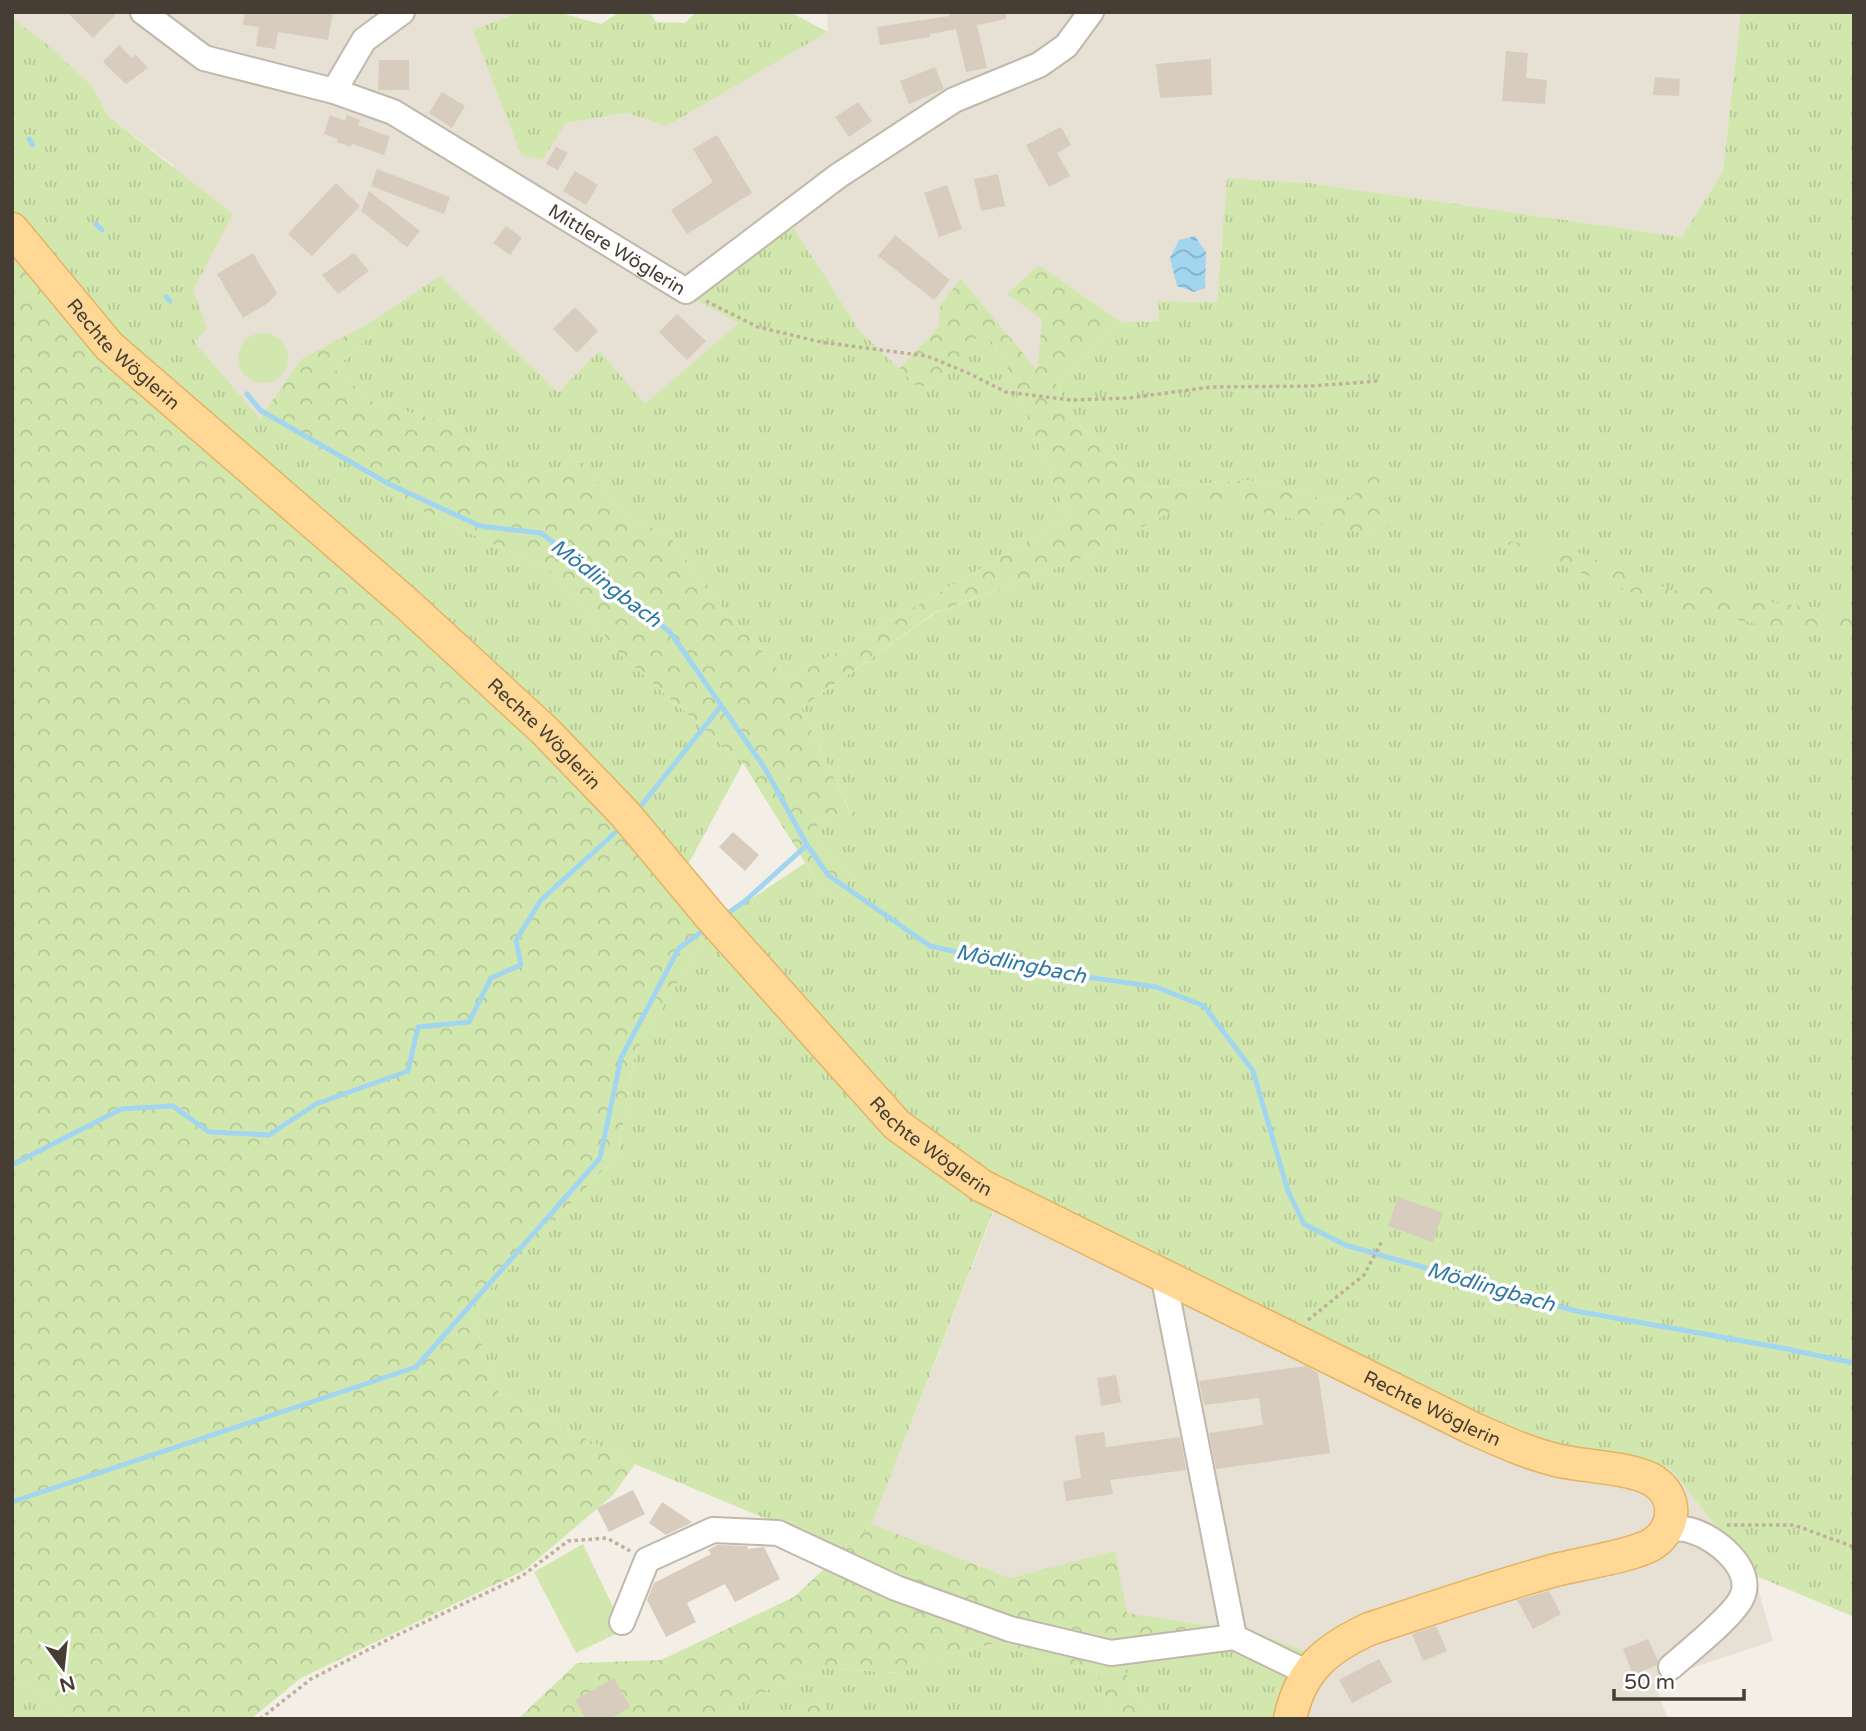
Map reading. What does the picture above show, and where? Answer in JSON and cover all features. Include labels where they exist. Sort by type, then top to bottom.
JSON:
[{"type":"main road","name":"Rechte Wöglerin","points":[[12,229],[108,345],[406,603],[545,732],[625,814],[710,916],[897,1125],[982,1186],[1472,1428],[1555,1460],[1635,1473],[1651,1479],[1669,1496],[1671,1517],[1679,1529]]},
{"type":"main road","points":[[1290,1719],[1299,1687],[1308,1673],[1331,1650],[1369,1629],[1551,1571],[1638,1551],[1679,1529]]},
{"type":"street","name":"Mittlere Wöglerin","points":[[143,12],[204,58],[334,91],[393,112],[686,291],[838,176],[954,100],[1039,65],[1066,46],[1091,12]]},
{"type":"street","points":[[334,91],[364,40],[402,12]]},
{"type":"street","points":[[1163,1274],[1234,1637]]},
{"type":"street","points":[[1671,1667],[1742,1598],[1742,1570],[1733,1557],[1714,1542],[1679,1529]]},
{"type":"street","points":[[622,1622],[647,1560],[713,1530],[778,1533],[896,1588],[1010,1629],[1111,1653],[1234,1637],[1308,1673]]},
{"type":"path","points":[[686,291],[758,327],[821,342],[927,356],[1006,392],[1071,400],[1129,398],[1211,387],[1310,386],[1379,381]]},
{"type":"path","points":[[1287,1337],[1364,1275],[1382,1241]]},
{"type":"path","points":[[1679,1529],[1729,1525],[1794,1525],[1854,1547]]},
{"type":"path","points":[[260,1719],[311,1679],[522,1576],[568,1541],[607,1538],[647,1560]]},
{"type":"shaded area","points":[[12,12],[519,12],[474,30],[566,123],[627,113],[667,126],[828,32],[827,12],[1741,12],[1723,171],[1682,237],[1310,183],[1227,178],[1217,302],[1158,301],[1159,321],[1121,322],[1039,265],[1042,319],[1037,371],[961,280],[941,303],[939,328],[899,369],[860,331],[788,221],[688,296],[740,323],[645,405],[558,394],[440,277],[368,324],[301,359],[260,418],[193,342],[207,329],[192,290],[173,165],[108,116],[93,87],[49,46],[12,18]]},
{"type":"shaded area","points":[[1005,1183],[1556,1447],[1671,1469],[1754,1575],[1773,1641],[1653,1681],[1668,1719],[1278,1719],[1278,1698],[1306,1653],[1258,1633],[1126,1613],[1115,1552],[1010,1578],[872,1524]]},
{"type":"green space","points":[[519,12],[556,12],[601,24],[620,12],[650,12],[656,22],[685,23],[696,12],[790,12],[828,32],[667,126],[627,113],[566,123],[542,160],[521,155],[473,30]]},
{"type":"green space","points":[[1741,12],[1854,12],[1854,1617],[1754,1575],[1671,1469],[1556,1447],[1493,1425],[1004,1183],[872,1524],[843,1551],[635,1464],[499,1394],[470,1310],[618,1154],[635,1054],[711,926],[805,863],[824,893],[856,878],[828,858],[814,816],[853,817],[801,708],[935,613],[1084,557],[1196,498],[1377,536],[1345,504],[1248,480],[1146,488],[1073,419],[1056,383],[1121,322],[1159,321],[1158,301],[1217,302],[1227,178],[1310,183],[1682,237],[1723,171]]},
{"type":"green space","points":[[12,18],[49,46],[93,87],[108,116],[233,214],[193,290],[207,329],[194,342],[260,418],[346,461],[428,514],[550,570],[620,654],[743,763],[676,887],[12,251]]},
{"type":"green space","points":[[788,220],[860,331],[916,385],[931,388],[983,329],[1004,359],[1068,518],[788,680],[708,592],[670,536],[628,517],[581,461],[506,483],[458,426],[373,402],[335,369],[371,335],[368,324],[440,276],[558,393],[599,351],[645,404],[739,323],[687,295]]},
{"type":"green space","points":[[12,251],[560,760],[711,926],[635,1054],[618,1154],[470,1310],[499,1394],[635,1464],[613,1495],[525,1570],[301,1678],[251,1719],[72,1719],[28,1684],[12,1682]]},
{"type":"green space","points":[[1039,265],[1121,322],[1056,383],[1073,419],[1146,488],[1248,480],[1345,504],[1375,473],[1395,519],[1377,536],[1196,499],[1084,557],[934,613],[801,708],[853,818],[814,816],[828,858],[856,878],[824,893],[743,763],[620,654],[550,570],[428,514],[346,461],[260,418],[301,359],[368,324],[371,335],[335,369],[373,402],[458,426],[506,483],[581,461],[628,517],[670,536],[708,592],[788,680],[1068,518],[1004,359],[983,330],[931,388],[916,385],[899,369],[938,328],[941,303],[961,279],[1037,370],[1042,319],[1007,294]]},
{"type":"green space","points":[[263,333],[281,340],[288,358],[281,376],[263,383],[245,376],[238,358],[245,340]]},
{"type":"green space","points":[[1494,539],[1572,550],[1674,591],[1714,563],[1716,596],[1854,612],[1854,631],[1762,625],[1664,605]]},
{"type":"green space","points":[[872,1524],[1010,1578],[1115,1551],[1127,1613],[1219,1627],[1111,1646],[1151,1719],[1113,1719],[1097,1673],[993,1644],[946,1654],[900,1673],[823,1668],[744,1699],[728,1719],[518,1719],[577,1663],[661,1660],[794,1597]]},
{"type":"green space","points":[[583,1544],[624,1630],[576,1653],[534,1572]]},
{"type":"green space","points":[[1219,1627],[1258,1633],[1307,1652],[1278,1698],[1278,1719],[1151,1719],[1111,1646]]},
{"type":"green space","points":[[993,1644],[1097,1673],[1113,1719],[829,1719],[824,1703],[780,1712],[777,1719],[728,1719],[744,1699],[823,1668],[900,1673],[946,1654]]},
{"type":"green space","points":[[12,1682],[28,1684],[72,1719],[12,1719]]},
{"type":"green space","points":[[824,1703],[829,1719],[777,1719],[780,1712]]},
{"type":"water","points":[[1195,236],[1206,252],[1205,288],[1194,292],[1177,286],[1170,258],[1179,240]]},
{"type":"building","points":[[67,12],[118,12],[93,38]]},
{"type":"building","points":[[245,12],[333,12],[328,40],[278,32],[275,49],[256,46],[259,27],[243,25]]},
{"type":"building","points":[[948,12],[1006,12],[1006,19],[977,25],[987,68],[966,72],[956,29],[930,34],[930,37],[880,45],[877,27],[949,16]]},
{"type":"building","points":[[119,45],[132,58],[135,54],[148,68],[126,84],[103,62]]},
{"type":"building","points":[[1506,51],[1528,53],[1526,78],[1547,80],[1545,104],[1502,101]]},
{"type":"building","points":[[1211,59],[1212,95],[1160,98],[1156,64]]},
{"type":"building","points":[[379,60],[409,60],[409,90],[378,90]]},
{"type":"building","points":[[935,67],[944,89],[909,104],[900,81]]},
{"type":"building","points":[[1655,77],[1680,79],[1679,96],[1653,95]]},
{"type":"building","points":[[442,92],[465,106],[452,128],[429,113]]},
{"type":"building","points":[[858,102],[872,121],[849,137],[835,117]]},
{"type":"building","points":[[330,115],[345,121],[347,115],[360,120],[358,125],[390,137],[384,155],[352,144],[351,147],[324,134]]},
{"type":"building","points":[[1061,127],[1071,145],[1057,153],[1070,176],[1049,187],[1026,145]]},
{"type":"building","points":[[717,135],[752,193],[687,234],[671,210],[713,182],[693,149]]},
{"type":"building","points":[[556,147],[568,153],[558,170],[546,164]]},
{"type":"building","points":[[377,169],[450,197],[444,214],[371,186]]},
{"type":"building","points":[[575,171],[598,185],[586,205],[563,191]]},
{"type":"building","points":[[998,174],[1005,206],[981,211],[974,179]]},
{"type":"building","points":[[336,183],[360,206],[312,256],[288,234]]},
{"type":"building","points":[[947,185],[962,229],[939,237],[924,193]]},
{"type":"building","points":[[369,191],[420,231],[407,247],[361,211]]},
{"type":"building","points":[[506,226],[522,238],[510,255],[493,243]]},
{"type":"building","points":[[895,235],[950,280],[934,300],[878,256]]},
{"type":"building","points":[[253,253],[277,293],[268,303],[243,318],[217,274]]},
{"type":"building","points":[[354,253],[369,271],[338,294],[322,275]]},
{"type":"building","points":[[575,307],[598,331],[577,353],[553,329]]},
{"type":"building","points":[[677,314],[706,341],[687,360],[659,332]]},
{"type":"building","points":[[733,832],[759,855],[745,871],[719,847]]},
{"type":"building","points":[[1398,1197],[1443,1213],[1433,1242],[1388,1226]]},
{"type":"building","points":[[1306,1366],[1318,1373],[1330,1453],[1216,1469],[1209,1433],[1263,1425],[1259,1398],[1204,1405],[1199,1381]]},
{"type":"building","points":[[1116,1375],[1121,1402],[1101,1406],[1097,1378]]},
{"type":"building","points":[[1104,1432],[1106,1447],[1180,1437],[1186,1470],[1110,1480],[1113,1494],[1066,1501],[1063,1481],[1081,1478],[1075,1436]]},
{"type":"building","points":[[633,1490],[645,1514],[609,1532],[597,1508]]},
{"type":"building","points":[[662,1502],[692,1522],[666,1535],[649,1523]]},
{"type":"building","points":[[717,1545],[747,1546],[748,1549],[764,1547],[780,1579],[735,1602],[725,1584],[687,1603],[696,1622],[666,1637],[647,1600],[654,1583],[711,1554],[708,1550]]},
{"type":"building","points":[[1549,1591],[1561,1614],[1533,1629],[1517,1600]]},
{"type":"building","points":[[1436,1626],[1447,1651],[1423,1661],[1412,1634]]},
{"type":"building","points":[[1648,1639],[1658,1661],[1657,1665],[1633,1675],[1623,1649]]},
{"type":"building","points":[[1379,1659],[1392,1682],[1352,1703],[1339,1680]]},
{"type":"building","points":[[614,1678],[630,1707],[610,1719],[586,1719],[575,1700]]},
{"type":"waterway","name":"Mödlingbach","points":[[29,139],[33,145]]},
{"type":"waterway","name":"Mödlingbach","points":[[96,224],[102,230]]},
{"type":"waterway","name":"Mödlingbach","points":[[166,297],[170,301]]},
{"type":"waterway","name":"Mödlingbach","points":[[247,394],[260,410],[389,484],[480,526],[541,533],[670,632],[764,767],[807,845],[828,875],[930,946],[1039,970],[1156,987],[1204,1006],[1253,1071],[1288,1191],[1304,1224],[1345,1245],[1576,1311],[1854,1363]]},
{"type":"waterway","points":[[640,807],[721,706]]},
{"type":"waterway","points":[[12,1165],[121,1109],[173,1106],[209,1132],[269,1135],[316,1104],[408,1071],[418,1027],[469,1022],[491,978],[521,965],[516,940],[541,900],[618,830]]},
{"type":"waterway","points":[[728,913],[807,845]]},
{"type":"waterway","points":[[12,1502],[416,1367],[600,1158],[621,1058],[679,948],[703,931]]}]
